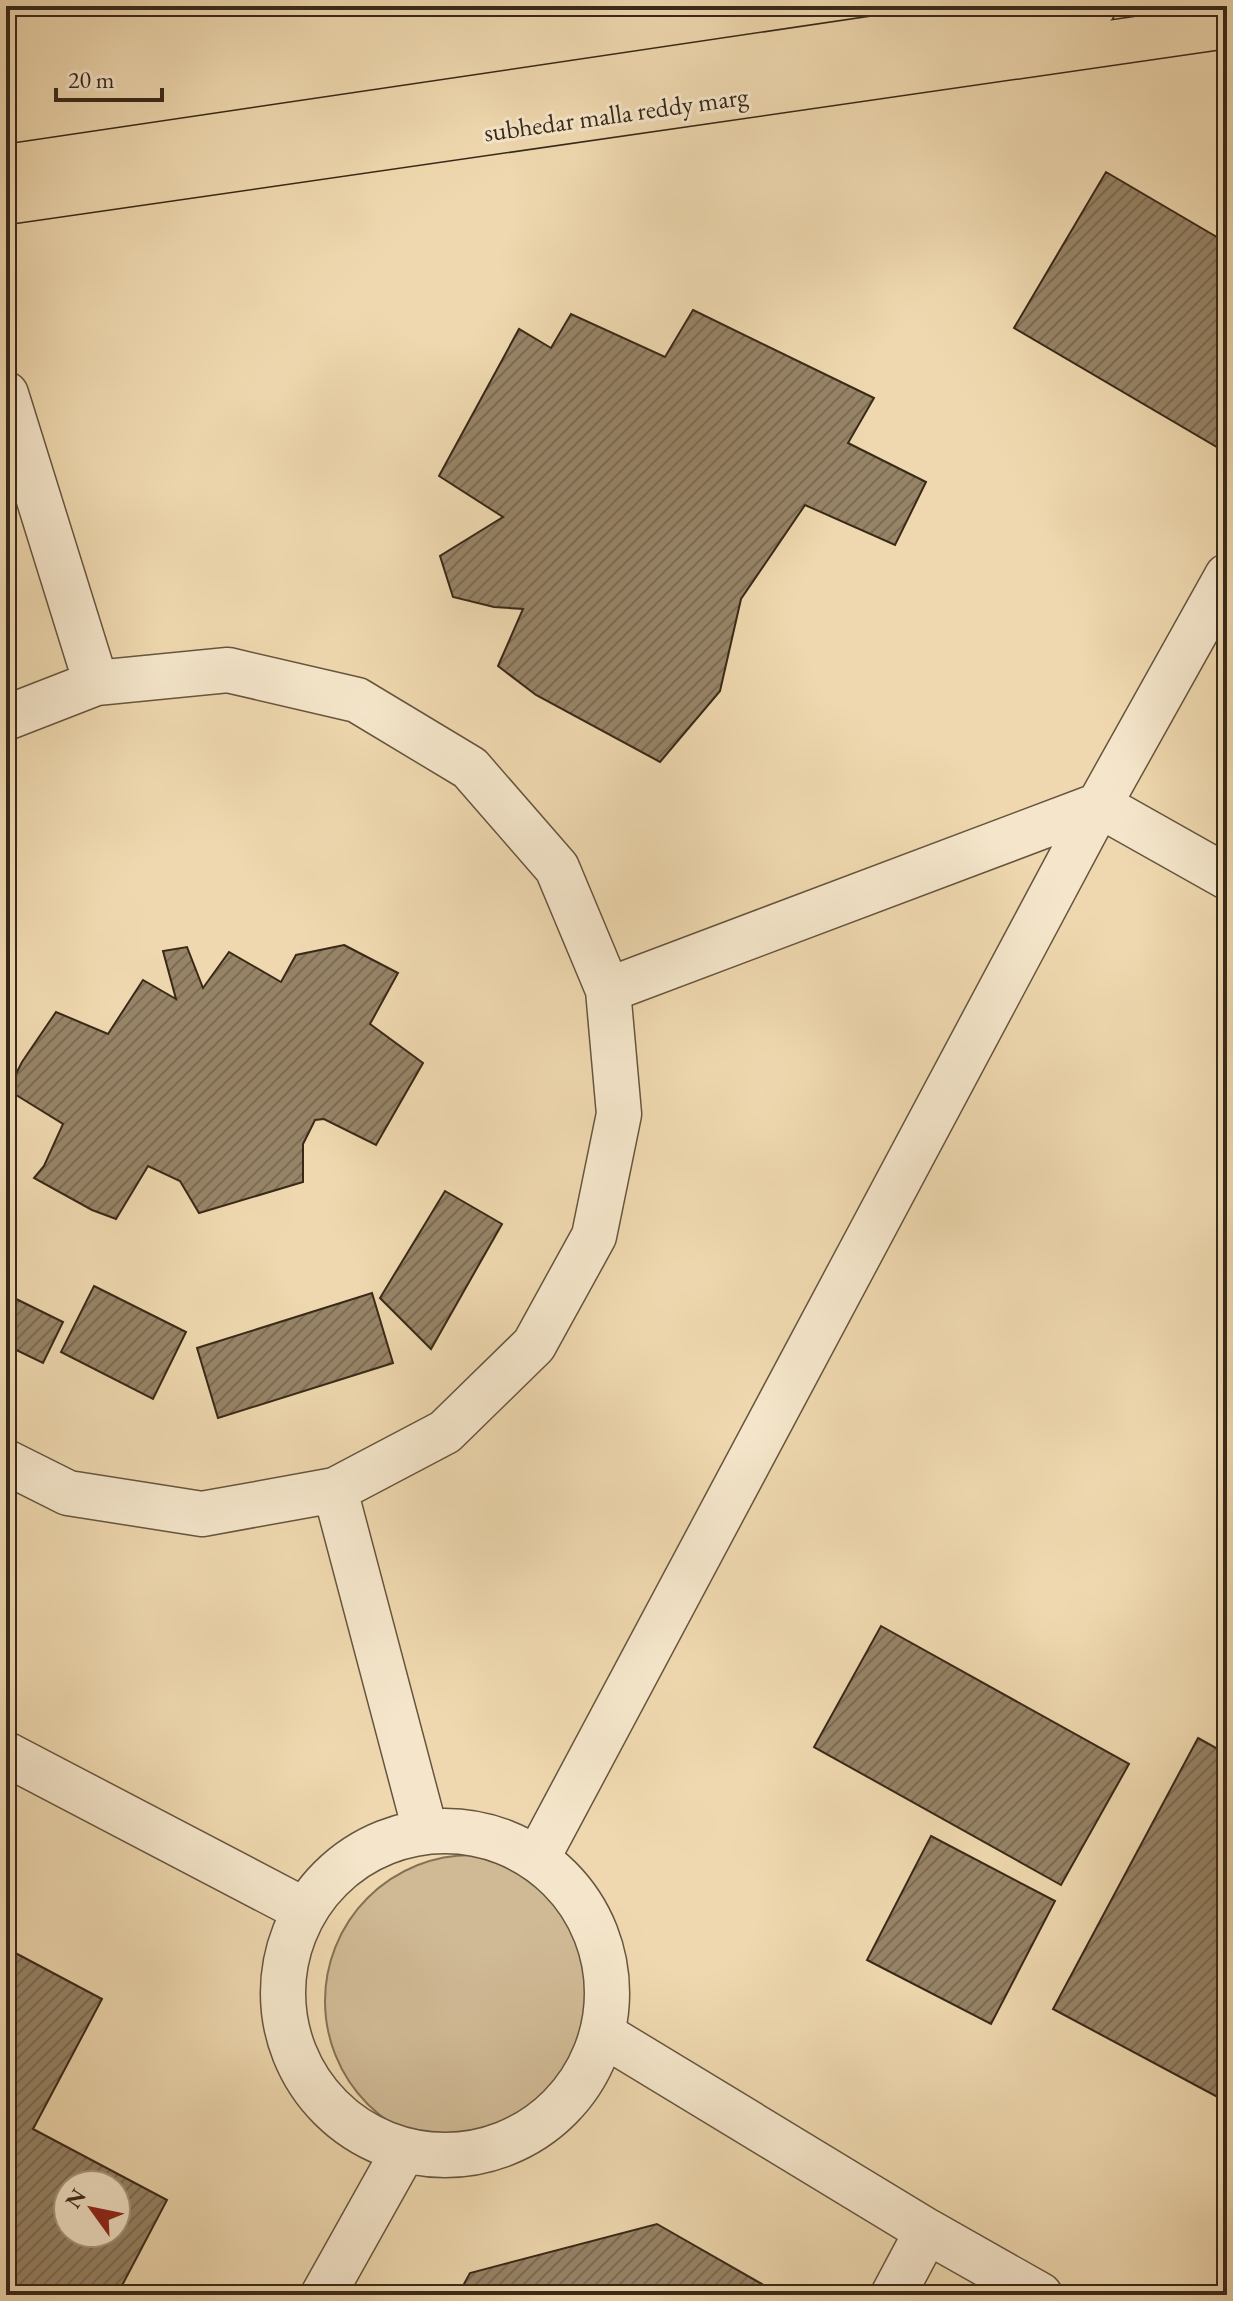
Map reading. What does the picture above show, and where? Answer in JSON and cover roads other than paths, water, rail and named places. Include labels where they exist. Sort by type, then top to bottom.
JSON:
[{"type":"main road","name":"subhedar malla reddy marg","points":[[6,167],[1094,6]]},
{"type":"main road","name":"subhedar malla reddy marg","points":[[6,202],[1227,26]]},
{"type":"street","points":[[6,394],[96,683]]},
{"type":"street","points":[[538,1857],[1099,805],[1227,576]]},
{"type":"street","points":[[6,718],[96,683],[228,670],[357,700],[470,768],[557,868],[608,990],[619,1114],[594,1236],[534,1345],[445,1432],[335,1490],[202,1514],[68,1493],[6,1462]]},
{"type":"street","points":[[608,990],[1099,805]]},
{"type":"street","points":[[1099,805],[1227,877]]},
{"type":"street","points":[[335,1490],[425,1830]]},
{"type":"street","points":[[6,1754],[304,1910]]},
{"type":"street","points":[[425,1830],[484,1833],[538,1857],[585,1905],[608,1968],[604,2035],[576,2093],[528,2135],[467,2156],[403,2152],[349,2127],[307,2083],[284,2027],[284,1967],[304,1910],[356,1856],[425,1830]]},
{"type":"street","points":[[604,2035],[927,2231],[1040,2295]]},
{"type":"street","points":[[323,2295],[403,2152]]},
{"type":"street","points":[[893,2295],[927,2231]]}]
